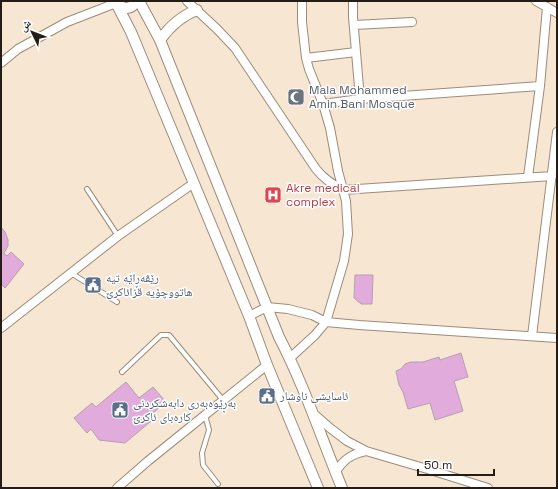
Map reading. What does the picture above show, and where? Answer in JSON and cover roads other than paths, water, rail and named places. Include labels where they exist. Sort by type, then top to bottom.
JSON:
[{"type":"street","points":[[116,2],[121,7],[128,8],[135,4],[136,1]]},
{"type":"street","points":[[140,1],[160,40],[267,308],[314,414],[335,473],[342,488]]},
{"type":"street","points":[[187,1],[198,10],[235,48],[316,169],[327,181],[343,190],[552,176]]},
{"type":"street","points":[[290,358],[315,335],[326,322],[344,261],[348,234],[343,190],[330,128],[306,58],[302,22],[302,1]]},
{"type":"street","points":[[353,1],[360,99]]},
{"type":"street","points":[[536,1],[557,13]]},
{"type":"street","points":[[1,63],[18,49],[67,22],[116,2]]},
{"type":"street","points":[[116,2],[131,32],[194,183],[318,488]]},
{"type":"street","points":[[528,177],[540,86],[547,7]]},
{"type":"street","points":[[160,40],[175,22],[187,14],[198,10]]},
{"type":"street","points":[[354,26],[412,22]]},
{"type":"street","points":[[306,58],[356,52]]},
{"type":"street","points":[[323,104],[360,99],[540,86]]},
{"type":"street","points":[[532,336],[557,132]]},
{"type":"street","points":[[1,328],[118,236],[194,183]]},
{"type":"street","points":[[249,316],[267,308],[288,309],[312,314],[326,322],[403,329],[557,338]]},
{"type":"street","points":[[117,488],[267,365]]},
{"type":"street","points":[[314,414],[347,441],[366,451],[488,488]]},
{"type":"street","points":[[335,473],[340,464],[347,457],[366,451]]},
{"type":"lane","points":[[87,189],[118,236]]},
{"type":"lane","points":[[71,273],[117,302]]},
{"type":"lane","points":[[122,372],[162,335],[169,335],[223,400]]},
{"type":"lane","points":[[205,415],[209,430],[202,453],[203,465],[218,484]]},
{"type":"place","name":"Mala Mohammed Amin Bani Mosque","points":[[296,97]]},
{"type":"place","name":"Akre medical complex","points":[[273,195]]},
{"type":"place","name":"رێڤەڕاێە تیە هاتووچۆیە قزائاکرێ","points":[[93,285]]},
{"type":"place","name":"ئاسايشى ناوشار","points":[[267,396]]},
{"type":"place","name":"بەڕێوەبەری دابەشکردنی کارەبای ئاکرێ","points":[[120,410]]}]
